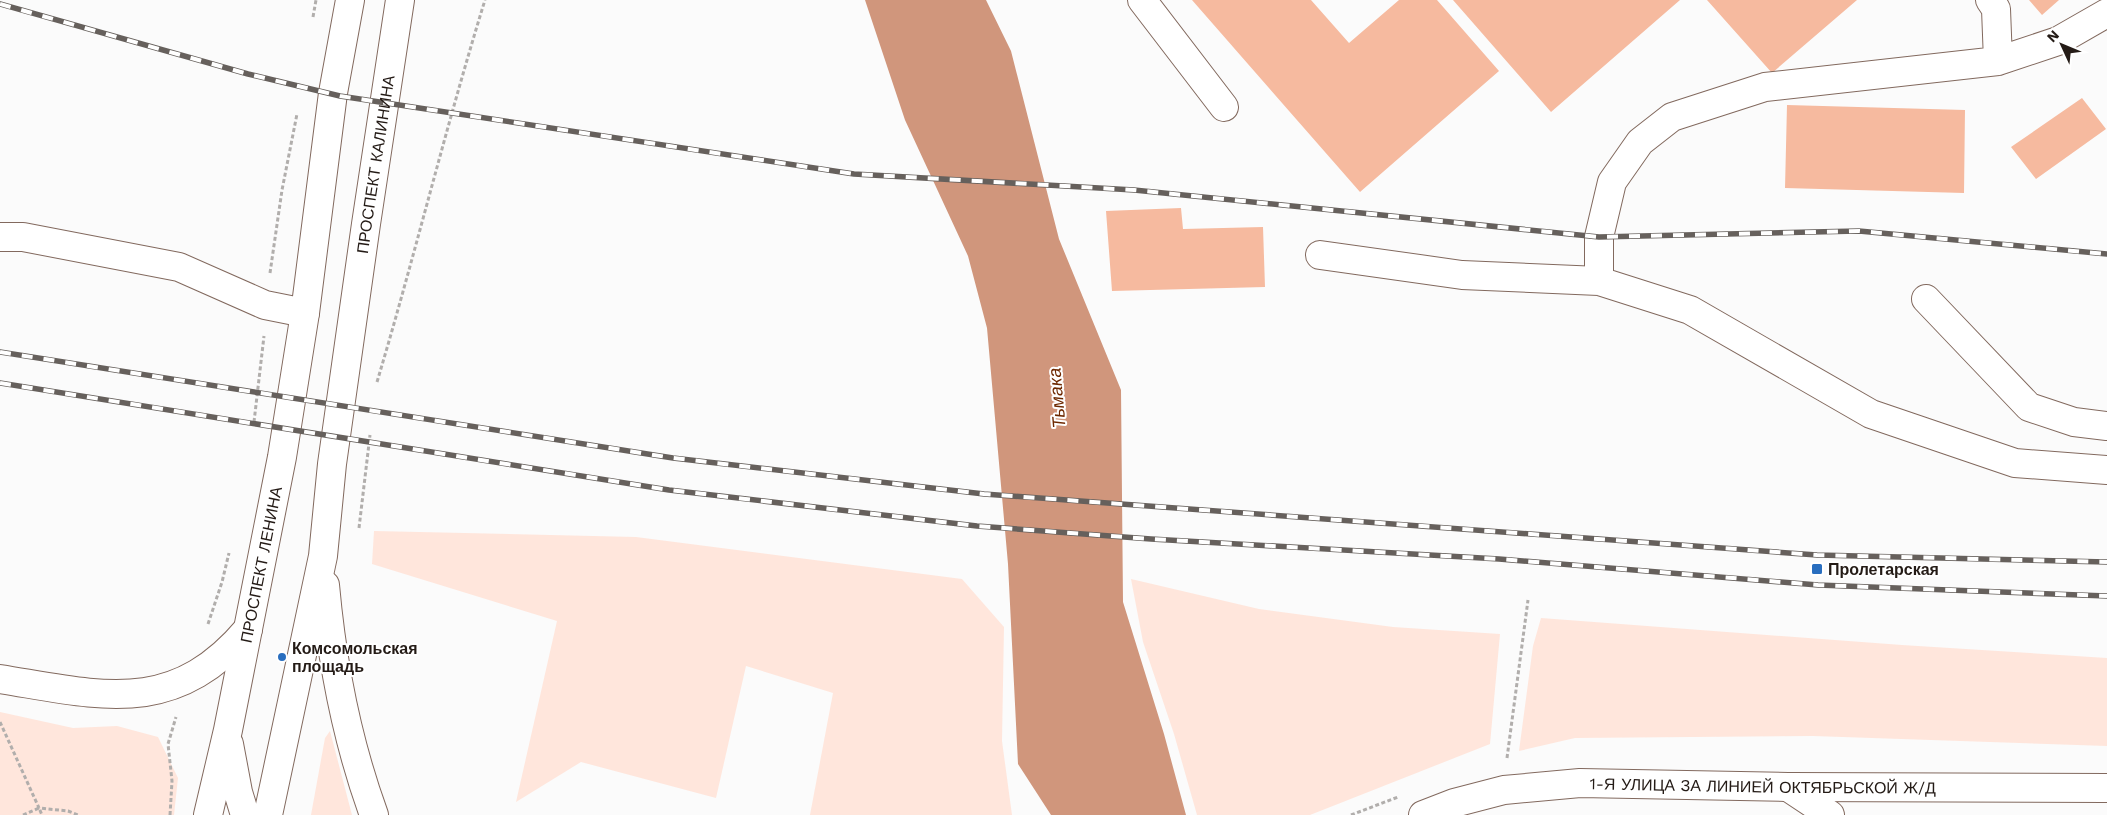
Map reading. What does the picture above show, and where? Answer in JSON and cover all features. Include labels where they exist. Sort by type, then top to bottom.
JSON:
[{"type":"main road","points":[[0,236],[23,236],[179,266],[265,305],[305,313],[332,102],[350,0]]},
{"type":"main road","name":"ПРОСПЕКТ КАЛИНИНА","points":[[323,556],[332,464],[400,0]]},
{"type":"main road","points":[[1142,0],[1224,107]]},
{"type":"main road","points":[[1990,0],[1996,9],[1998,61]]},
{"type":"main road","points":[[1599,281],[1600,237],[1612,182],[1640,142],[1672,117],[1765,87],[1998,61],[2058,41],[2107,13]]},
{"type":"main road","points":[[1320,255],[1462,275],[1599,281],[1690,310],[1871,414],[2015,463],[2107,470]]},
{"type":"main road","points":[[1926,299],[2029,407],[2074,422],[2107,426]]},
{"type":"main road","name":"ПРОСПЕКТ ЛЕНИНА","points":[[208,815],[228,730],[282,457],[305,313]]},
{"type":"main road","points":[[268,815],[323,556]]},
{"type":"main road","points":[[323,556],[329,628],[341,701],[366,793],[374,815]]},
{"type":"main road","points":[[0,679],[98,694],[116,695],[152,691],[187,679],[227,652],[248,629]]},
{"type":"main road","points":[[228,730],[231,762],[245,815]]},
{"type":"main road","name":"1-Я УЛИЦА ЗА ЛИНИЕЙ ОКТЯБРЬСКОЙ Ж/Д","points":[[1423,815],[1487,794],[1562,784],[2107,788]]},
{"type":"main road","points":[[1788,787],[1830,815]]},
{"type":"path","points":[[313,19],[316,0]]},
{"type":"path","points":[[374,391],[404,293],[463,71],[485,0]]},
{"type":"path","points":[[252,432],[263,349],[265,305],[282,190],[298,105]]},
{"type":"path","points":[[358,538],[370,430]]},
{"type":"path","points":[[207,626],[222,582],[231,544]]},
{"type":"path","points":[[1506,760],[1528,600]]},
{"type":"path","points":[[170,815],[172,780],[168,744],[187,679]]},
{"type":"path","points":[[0,722],[42,815]]},
{"type":"path","points":[[23,815],[39,808],[68,811],[78,815]]},
{"type":"shaded area","points":[[374,531],[636,537],[962,579],[1004,627],[1002,741],[1012,815],[810,815],[833,693],[746,666],[716,798],[581,762],[516,802],[557,621],[372,564]]},
{"type":"shaded area","points":[[1131,579],[1259,609],[1393,627],[1500,634],[1490,744],[1310,815],[1197,815],[1174,734],[1143,642]]},
{"type":"shaded area","points":[[1541,618],[2107,658],[2107,746],[1813,736],[1575,738],[1519,751],[1533,646]]},
{"type":"shaded area","points":[[0,712],[73,728],[117,726],[158,737],[178,778],[174,815],[0,815]]},
{"type":"shaded area","points":[[330,731],[352,815],[311,815],[325,738]]},
{"type":"water","name":"Тьмака","points":[[865,0],[986,0],[1011,51],[1059,239],[1121,390],[1123,602],[1164,734],[1186,815],[1051,815],[1018,764],[1008,564],[987,328],[968,256],[905,120]]},
{"type":"building","points":[[1192,0],[1311,0],[1349,43],[1399,0],[1437,0],[1499,71],[1360,192]]},
{"type":"building","points":[[1453,0],[1680,0],[1551,112]]},
{"type":"building","points":[[1707,0],[1857,0],[1772,73]]},
{"type":"building","points":[[2029,0],[2059,0],[2042,15]]},
{"type":"building","points":[[2082,98],[2106,129],[2036,179],[2011,147]]},
{"type":"building","points":[[1787,105],[1965,110],[1964,193],[1785,188]]},
{"type":"building","points":[[1181,208],[1183,229],[1263,227],[1265,287],[1112,291],[1106,211]]},
{"type":"railway","points":[[0,4],[248,74],[340,96],[854,174],[1134,190],[1599,237],[1859,231],[2107,254]]},
{"type":"railway","points":[[0,352],[673,458],[984,494],[1817,555],[2107,562]]},
{"type":"railway","points":[[0,383],[669,490],[977,526],[1151,539],[1499,559],[1818,585],[2107,596]]},
{"type":"place","name":"Пролетарская","points":[[1817,569]]},
{"type":"place","name":"Комсомольская площадь","points":[[282,657]]}]
